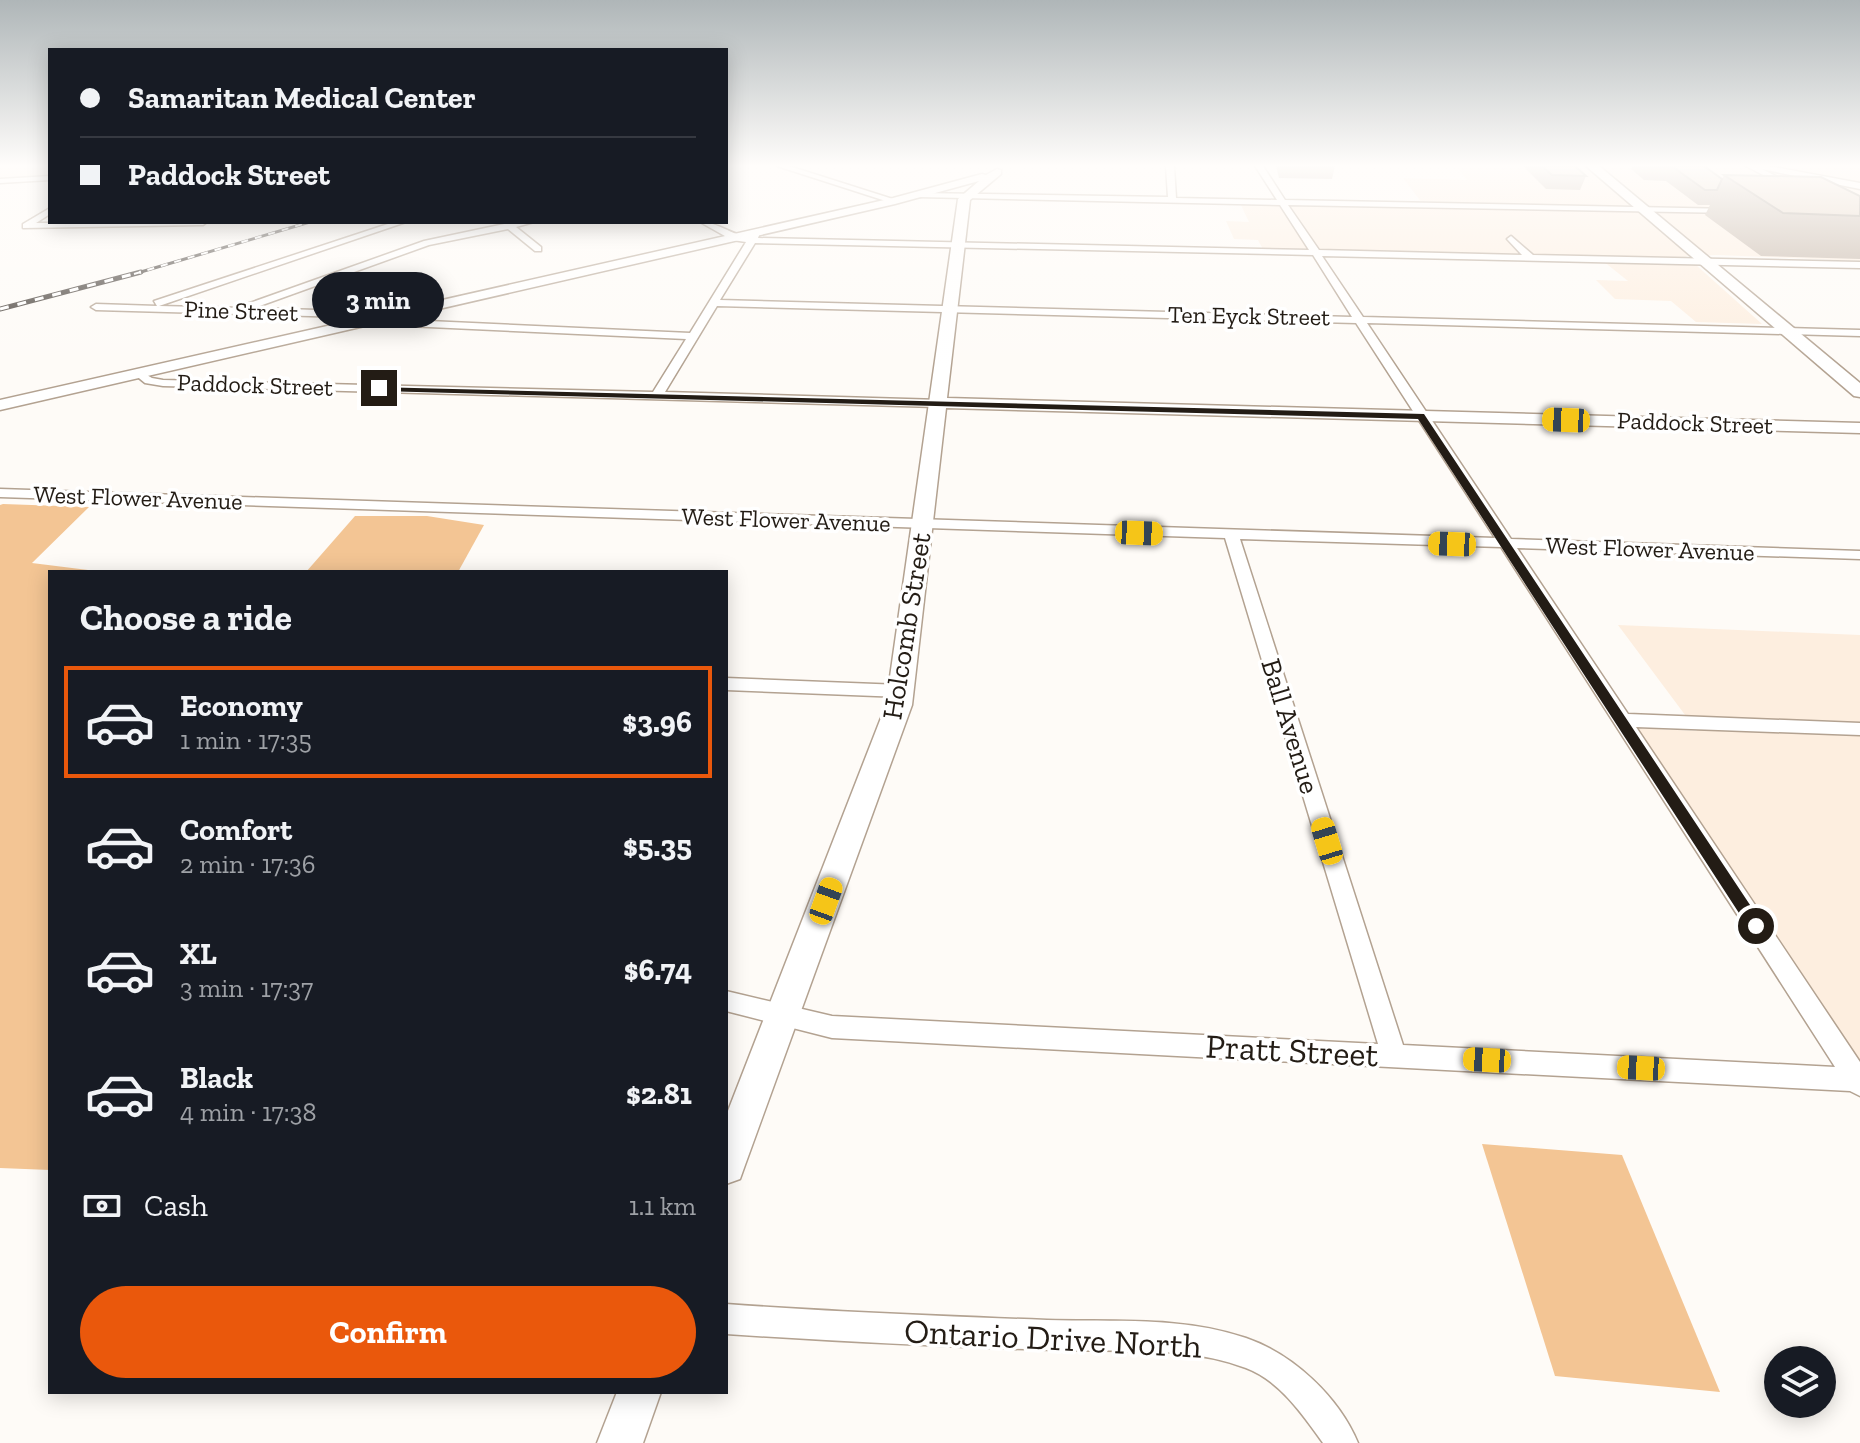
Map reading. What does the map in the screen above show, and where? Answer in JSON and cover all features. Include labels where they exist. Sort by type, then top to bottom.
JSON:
[{"type":"main road","points":[[1673,233],[1860,392]]},
{"type":"street","points":[[144,308],[368,233]]},
{"type":"street","points":[[238,311],[427,243],[474,233]]},
{"type":"street","points":[[518,233],[538,249]]},
{"type":"street","points":[[726,233],[735,238]]},
{"type":"street","points":[[657,396],[754,237],[768,233]]},
{"type":"street","name":"Holcomb Street","points":[[728,1160],[899,705],[959,233]]},
{"type":"street","points":[[1302,233],[1859,1081]]},
{"type":"street","points":[[0,405],[735,238],[1860,265]]},
{"type":"street","points":[[1511,239],[1530,257]]},
{"type":"street","name":"Ten Eyck Street","points":[[712,303],[1860,333]]},
{"type":"street","name":"Pine Street","points":[[96,307],[366,315],[407,323],[691,336]]},
{"type":"street","name":"Paddock Street","points":[[140,374],[149,381],[163,383],[1860,428]]},
{"type":"street","name":"West Flower Avenue","points":[[0,493],[1860,555]]},
{"type":"street","name":"Ball Avenue","points":[[1232,536],[1394,1055]]},
{"type":"street","points":[[728,684],[901,691]]},
{"type":"street","points":[[1619,720],[1860,729]]},
{"type":"street","name":"Pratt Street","points":[[728,1001],[832,1027],[1859,1081]]},
{"type":"street","name":"Ontario Drive North","points":[[728,1319],[835,1327],[1189,1340],[1247,1353],[1272,1365],[1308,1395],[1342,1443]]},
{"type":"street","points":[[620,1443],[638,1394]]},
{"type":"shaded area","points":[[1231,233],[1860,233],[1860,261],[1686,256],[1762,324],[1696,322],[1671,301],[1615,299],[1596,280],[1628,281],[1603,261],[1266,255],[1258,240],[1234,239]]},
{"type":"shaded area","points":[[0,505],[89,507],[32,563],[88,570],[48,570],[48,1170],[0,1168]]},
{"type":"shaded area","points":[[355,516],[427,516],[484,525],[459,570],[308,570]]},
{"type":"shaded area","points":[[1618,625],[1860,635],[1860,1070],[1634,728],[1697,731]]},
{"type":"shaded area","points":[[1482,1144],[1622,1155],[1720,1392],[1555,1376]]},
{"type":"railway","points":[[139,273],[272,233]]},
{"type":"railway","points":[[0,309],[139,273]]},
{"type":"railway","points":[[134,274],[139,273]]},
{"type":"route","points":[[379,388],[1421,416],[1756,926]]}]
